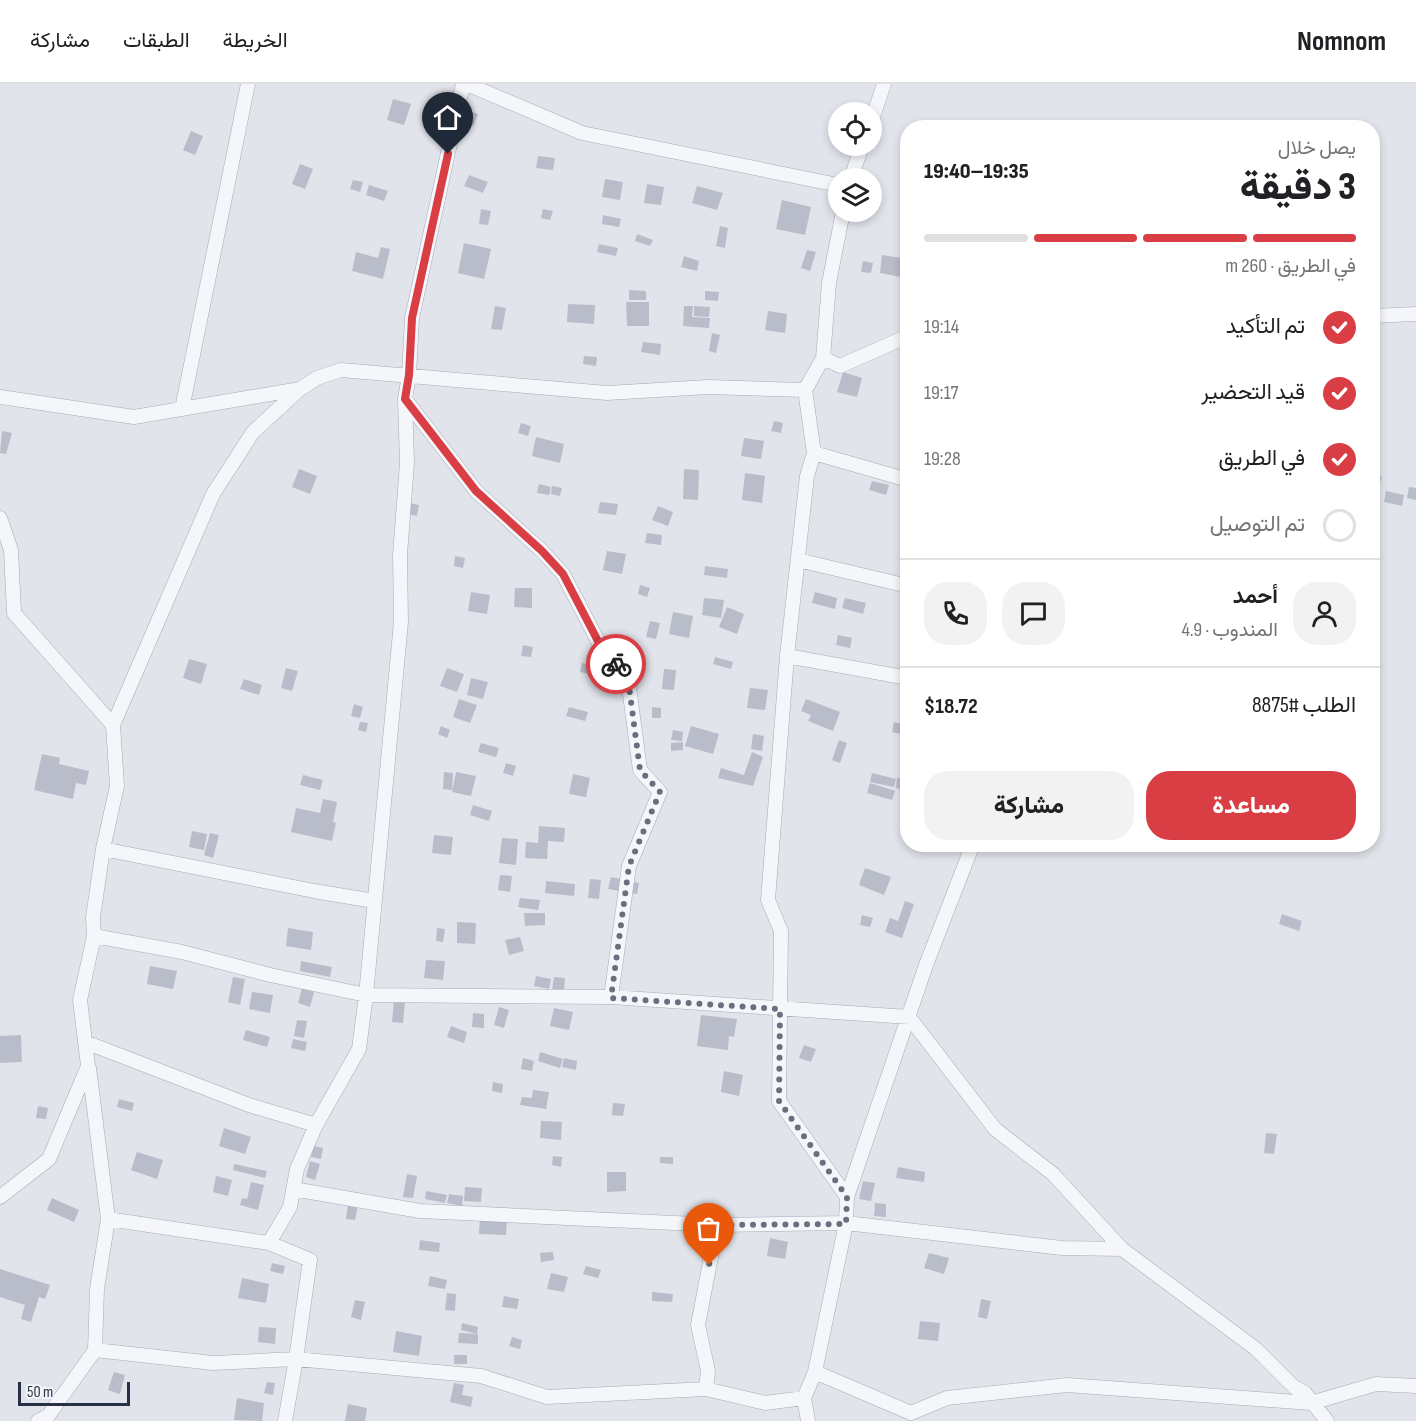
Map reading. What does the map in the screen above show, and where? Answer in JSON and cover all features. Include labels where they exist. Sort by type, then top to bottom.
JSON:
[{"type":"street","points":[[182,409],[248,84]]},
{"type":"street","points":[[269,1243],[290,1207],[297,1169],[316,1125],[359,1049],[401,622],[400,555],[407,463],[405,399],[409,375],[412,318],[465,84],[582,133],[828,183]]},
{"type":"street","points":[[878,102],[884,84]]},
{"type":"street","points":[[841,222],[829,283],[823,358],[805,390],[814,453],[807,476],[787,656],[768,900],[781,931],[779,1101],[847,1197]]},
{"type":"street","points":[[1380,316],[1416,314]]},
{"type":"street","points":[[823,358],[840,366],[900,340]]},
{"type":"street","points":[[38,1421],[48,1416],[95,1350],[97,1289],[108,1220],[80,999],[94,936],[93,917],[103,849],[117,786],[113,725],[213,494],[253,432],[300,389],[317,378],[341,370],[607,393],[708,387],[805,390]]},
{"type":"street","points":[[0,396],[134,417],[300,389]]},
{"type":"street","points":[[405,399],[476,491],[542,551],[563,574],[599,643],[628,679],[640,770],[660,792],[629,866],[611,998]]},
{"type":"street","points":[[814,453],[900,478]]},
{"type":"street","points":[[0,518],[11,550],[14,613],[113,725]]},
{"type":"street","points":[[798,560],[900,584]]},
{"type":"street","points":[[787,656],[900,677]]},
{"type":"street","points":[[103,849],[374,901]]},
{"type":"street","points":[[808,1421],[804,1398],[815,1372],[846,1224],[847,1197],[926,965],[970,852]]},
{"type":"street","points":[[94,936],[182,952],[270,975],[366,995],[611,998],[909,1017],[994,1129],[1053,1174],[1122,1249],[1256,1348],[1294,1387],[1305,1393],[1327,1421]]},
{"type":"street","points":[[85,1042],[249,1105],[316,1125]]},
{"type":"street","points":[[0,1197],[49,1159],[88,1066]]},
{"type":"street","points":[[293,1189],[420,1211],[717,1225],[846,1224],[1062,1248],[1122,1249]]},
{"type":"street","points":[[108,1220],[269,1243],[310,1260],[285,1421]]},
{"type":"street","points":[[706,1389],[708,1371],[698,1325],[717,1225]]},
{"type":"street","points":[[95,1350],[213,1363],[296,1359],[481,1376],[547,1397],[706,1389],[765,1403],[804,1398]]},
{"type":"street","points":[[815,1372],[911,1413],[947,1398],[1067,1385],[1311,1403],[1376,1384],[1416,1386]]},
{"type":"building","points":[[393,99],[411,104],[404,125],[387,120]]},
{"type":"building","points":[[469,111],[478,114],[473,126],[464,123]]},
{"type":"building","points":[[191,131],[203,136],[195,155],[183,150]]},
{"type":"building","points":[[538,156],[555,158],[553,170],[536,168]]},
{"type":"building","points":[[300,164],[313,169],[305,189],[292,184]]},
{"type":"building","points":[[469,175],[488,182],[483,193],[464,186]]},
{"type":"building","points":[[605,179],[623,182],[620,200],[602,197]]},
{"type":"building","points":[[353,180],[363,182],[360,192],[350,189]]},
{"type":"building","points":[[647,184],[664,187],[661,205],[644,203]]},
{"type":"building","points":[[369,185],[388,191],[384,201],[366,195]]},
{"type":"building","points":[[697,186],[723,193],[717,210],[692,203]]},
{"type":"building","points":[[782,200],[811,207],[805,235],[776,229]]},
{"type":"building","points":[[481,209],[491,211],[488,225],[479,224]]},
{"type":"building","points":[[543,209],[553,211],[550,220],[541,218]]},
{"type":"building","points":[[603,215],[621,219],[619,227],[602,224]]},
{"type":"building","points":[[720,226],[728,228],[725,248],[716,246]]},
{"type":"building","points":[[637,234],[653,240],[650,246],[635,241]]},
{"type":"building","points":[[464,243],[491,249],[484,279],[458,273]]},
{"type":"building","points":[[599,244],[618,248],[616,256],[597,252]]},
{"type":"building","points":[[381,247],[390,249],[383,279],[352,271],[356,252],[378,258]]},
{"type":"building","points":[[807,250],[816,252],[810,271],[801,268]]},
{"type":"building","points":[[882,255],[900,258],[900,277],[880,273]]},
{"type":"building","points":[[684,256],[699,261],[697,271],[681,267]]},
{"type":"building","points":[[863,261],[873,263],[871,273],[861,272]]},
{"type":"building","points":[[629,290],[646,291],[646,300],[629,300]]},
{"type":"building","points":[[705,291],[719,292],[718,301],[705,300]]},
{"type":"building","points":[[626,302],[649,302],[649,326],[627,326]]},
{"type":"building","points":[[568,304],[595,305],[594,324],[567,322]]},
{"type":"building","points":[[495,306],[506,308],[502,330],[491,329]]},
{"type":"building","points":[[684,306],[693,306],[692,317],[710,318],[709,328],[683,326]]},
{"type":"building","points":[[694,306],[710,307],[709,317],[694,316]]},
{"type":"building","points":[[768,311],[787,314],[785,333],[765,330]]},
{"type":"building","points":[[712,333],[720,335],[716,353],[709,351]]},
{"type":"building","points":[[643,342],[661,344],[660,355],[641,352]]},
{"type":"building","points":[[584,356],[597,357],[596,366],[583,364]]},
{"type":"building","points":[[843,372],[862,378],[857,397],[837,392]]},
{"type":"building","points":[[774,421],[783,423],[781,433],[771,431]]},
{"type":"building","points":[[521,423],[531,426],[528,436],[518,433]]},
{"type":"building","points":[[2,431],[12,433],[6,454],[0,453]]},
{"type":"building","points":[[536,437],[564,444],[560,463],[532,456]]},
{"type":"building","points":[[744,438],[764,441],[761,459],[741,456]]},
{"type":"building","points":[[299,469],[317,476],[310,494],[292,487]]},
{"type":"building","points":[[684,469],[699,470],[698,500],[683,499]]},
{"type":"building","points":[[745,473],[765,476],[762,503],[742,500]]},
{"type":"building","points":[[872,481],[889,485],[886,495],[869,490]]},
{"type":"building","points":[[539,484],[551,487],[549,495],[537,493]]},
{"type":"building","points":[[552,486],[562,488],[560,496],[551,494]]},
{"type":"building","points":[[1409,487],[1416,488],[1416,500],[1407,498]]},
{"type":"building","points":[[1386,491],[1404,495],[1402,506],[1384,502]]},
{"type":"building","points":[[600,502],[618,504],[616,515],[598,513]]},
{"type":"building","points":[[410,503],[419,505],[417,516],[408,514]]},
{"type":"building","points":[[658,506],[673,512],[668,526],[652,520]]},
{"type":"building","points":[[647,533],[662,535],[661,545],[645,543]]},
{"type":"building","points":[[607,551],[626,554],[622,574],[603,570]]},
{"type":"building","points":[[455,556],[465,558],[463,568],[454,566]]},
{"type":"building","points":[[705,566],[728,569],[727,578],[704,575]]},
{"type":"building","points":[[640,585],[650,588],[647,597],[638,594]]},
{"type":"building","points":[[515,588],[532,588],[532,608],[514,607]]},
{"type":"building","points":[[471,592],[490,595],[487,614],[468,611]]},
{"type":"building","points":[[815,592],[837,598],[835,609],[812,603]]},
{"type":"building","points":[[704,598],[724,600],[721,618],[702,615]]},
{"type":"building","points":[[845,598],[866,603],[863,614],[842,608]]},
{"type":"building","points":[[727,607],[744,614],[737,634],[719,627]]},
{"type":"building","points":[[673,612],[693,616],[689,638],[669,634]]},
{"type":"building","points":[[650,621],[660,623],[656,639],[646,637]]},
{"type":"building","points":[[838,635],[852,638],[850,648],[836,645]]},
{"type":"building","points":[[523,645],[533,647],[531,657],[521,656]]},
{"type":"building","points":[[715,657],[733,662],[731,669],[713,664]]},
{"type":"building","points":[[189,659],[207,664],[201,684],[183,678]]},
{"type":"building","points":[[582,663],[592,665],[589,674],[580,672]]},
{"type":"building","points":[[286,668],[298,671],[292,691],[281,688]]},
{"type":"building","points":[[447,668],[464,674],[457,692],[440,686]]},
{"type":"building","points":[[664,669],[676,670],[674,690],[662,689]]},
{"type":"building","points":[[471,678],[488,682],[483,699],[467,695]]},
{"type":"building","points":[[244,679],[262,685],[259,695],[240,689]]},
{"type":"building","points":[[750,688],[768,690],[765,710],[747,708]]},
{"type":"building","points":[[459,699],[477,705],[470,723],[453,717]]},
{"type":"building","points":[[806,699],[840,712],[833,731],[808,721],[811,715],[801,711]]},
{"type":"building","points":[[354,704],[363,707],[360,718],[351,716]]},
{"type":"building","points":[[569,707],[588,712],[585,721],[566,716]]},
{"type":"building","points":[[652,707],[661,708],[661,718],[652,718]]},
{"type":"building","points":[[360,722],[368,723],[366,732],[358,730]]},
{"type":"building","points":[[894,722],[900,724],[900,734],[892,732]]},
{"type":"building","points":[[441,726],[450,730],[447,738],[438,734]]},
{"type":"building","points":[[691,726],[719,734],[713,754],[685,746]]},
{"type":"building","points":[[673,730],[683,732],[682,741],[671,740]]},
{"type":"building","points":[[753,734],[764,736],[762,751],[751,749]]},
{"type":"building","points":[[839,740],[847,743],[840,763],[832,760]]},
{"type":"building","points":[[683,742],[683,750],[671,751],[671,743]]},
{"type":"building","points":[[481,743],[499,748],[496,757],[478,752]]},
{"type":"building","points":[[752,752],[763,757],[753,786],[718,778],[721,768],[744,775]]},
{"type":"building","points":[[42,754],[60,758],[59,764],[89,771],[86,785],[76,783],[73,799],[34,790]]},
{"type":"building","points":[[506,763],[516,766],[513,776],[503,773]]},
{"type":"building","points":[[444,772],[453,773],[452,790],[443,789]]},
{"type":"building","points":[[456,772],[476,776],[471,796],[452,792]]},
{"type":"building","points":[[872,773],[896,779],[894,787],[870,782]]},
{"type":"building","points":[[573,774],[590,778],[586,797],[569,794]]},
{"type":"building","points":[[303,775],[323,780],[320,790],[300,785]]},
{"type":"building","points":[[897,778],[900,778],[900,789],[896,788]]},
{"type":"building","points":[[870,783],[895,791],[892,800],[867,793]]},
{"type":"building","points":[[323,799],[337,802],[332,841],[291,832],[296,808],[320,813]]},
{"type":"building","points":[[473,805],[492,811],[489,821],[470,815]]},
{"type":"building","points":[[539,826],[565,828],[564,842],[548,841],[547,859],[525,858],[526,842],[538,843]]},
{"type":"building","points":[[192,831],[207,834],[204,850],[189,847]]},
{"type":"building","points":[[210,833],[219,835],[213,858],[204,855]]},
{"type":"building","points":[[434,835],[453,837],[451,855],[432,853]]},
{"type":"building","points":[[502,838],[518,839],[516,865],[499,863]]},
{"type":"building","points":[[865,868],[891,877],[884,895],[859,885]]},
{"type":"building","points":[[500,875],[512,876],[510,892],[498,890]]},
{"type":"building","points":[[611,877],[639,883],[637,894],[608,889]]},
{"type":"building","points":[[590,879],[601,880],[599,899],[588,898]]},
{"type":"building","points":[[546,881],[575,884],[574,896],[545,893]]},
{"type":"building","points":[[520,898],[540,900],[538,910],[518,907]]},
{"type":"building","points":[[905,901],[914,904],[902,938],[885,932],[890,918],[898,921]]},
{"type":"building","points":[[524,913],[545,913],[545,925],[525,926]]},
{"type":"building","points":[[1282,914],[1302,921],[1299,931],[1279,924]]},
{"type":"building","points":[[862,915],[873,918],[870,927],[860,925]]},
{"type":"building","points":[[457,922],[476,923],[475,944],[457,943]]},
{"type":"building","points":[[288,928],[313,932],[311,950],[286,946]]},
{"type":"building","points":[[437,928],[445,929],[443,942],[436,941]]},
{"type":"building","points":[[520,937],[524,951],[509,955],[505,940]]},
{"type":"building","points":[[426,960],[445,961],[443,980],[424,978]]},
{"type":"building","points":[[301,961],[332,967],[330,977],[300,971]]},
{"type":"building","points":[[150,966],[177,971],[173,989],[147,984]]},
{"type":"building","points":[[536,976],[551,979],[549,989],[534,986]]},
{"type":"building","points":[[233,977],[245,979],[240,1005],[228,1002]]},
{"type":"building","points":[[554,977],[565,978],[564,991],[552,990]]},
{"type":"building","points":[[302,988],[314,992],[310,1007],[298,1003]]},
{"type":"building","points":[[252,992],[273,995],[270,1013],[249,1009]]},
{"type":"building","points":[[394,999],[405,1000],[403,1023],[392,1022]]},
{"type":"building","points":[[499,1007],[509,1010],[504,1028],[494,1025]]},
{"type":"building","points":[[554,1008],[573,1012],[569,1030],[550,1026]]},
{"type":"building","points":[[473,1013],[484,1014],[484,1028],[472,1027]]},
{"type":"building","points":[[701,1015],[737,1019],[734,1037],[729,1036],[728,1050],[697,1046]]},
{"type":"building","points":[[297,1020],[307,1021],[304,1038],[294,1036]]},
{"type":"building","points":[[451,1026],[467,1032],[464,1043],[447,1037]]},
{"type":"building","points":[[246,1030],[270,1037],[267,1047],[243,1040]]},
{"type":"building","points":[[21,1035],[22,1062],[0,1063],[0,1036]]},
{"type":"building","points":[[293,1039],[307,1042],[305,1051],[291,1048]]},
{"type":"building","points":[[804,1045],[816,1049],[811,1062],[799,1058]]},
{"type":"building","points":[[540,1052],[563,1059],[560,1068],[538,1061]]},
{"type":"building","points":[[523,1058],[534,1061],[532,1071],[521,1069]]},
{"type":"building","points":[[564,1058],[577,1061],[576,1070],[562,1067]]},
{"type":"building","points":[[724,1071],[743,1075],[739,1096],[721,1092]]},
{"type":"building","points":[[493,1082],[503,1084],[502,1093],[492,1091]]},
{"type":"building","points":[[533,1090],[549,1092],[546,1109],[520,1105],[522,1097],[532,1098]]},
{"type":"building","points":[[119,1099],[134,1103],[132,1111],[117,1107]]},
{"type":"building","points":[[613,1103],[625,1104],[623,1116],[612,1115]]},
{"type":"building","points":[[38,1106],[48,1108],[46,1119],[36,1118]]},
{"type":"building","points":[[541,1121],[562,1122],[561,1140],[540,1138]]},
{"type":"building","points":[[224,1128],[251,1137],[245,1154],[219,1146]]},
{"type":"building","points":[[1266,1133],[1277,1134],[1274,1154],[1264,1153]]},
{"type":"building","points":[[314,1146],[323,1148],[321,1159],[311,1157]]},
{"type":"building","points":[[137,1152],[163,1160],[157,1179],[131,1170]]},
{"type":"building","points":[[553,1156],[562,1157],[561,1167],[552,1165]]},
{"type":"building","points":[[660,1157],[673,1157],[673,1164],[660,1163]]},
{"type":"building","points":[[310,1161],[320,1164],[315,1180],[306,1177]]},
{"type":"building","points":[[234,1164],[267,1171],[265,1178],[233,1170]]},
{"type":"building","points":[[898,1167],[925,1172],[924,1182],[896,1178]]},
{"type":"building","points":[[607,1172],[626,1172],[626,1191],[607,1192]]},
{"type":"building","points":[[407,1174],[417,1176],[413,1198],[403,1197]]},
{"type":"building","points":[[216,1176],[232,1180],[228,1196],[213,1192]]},
{"type":"building","points":[[863,1181],[875,1183],[871,1201],[859,1199]]},
{"type":"building","points":[[251,1182],[264,1185],[258,1210],[240,1205],[242,1198],[247,1199]]},
{"type":"building","points":[[465,1187],[482,1188],[481,1202],[464,1201]]},
{"type":"building","points":[[426,1191],[447,1195],[445,1203],[425,1199]]},
{"type":"building","points":[[449,1194],[463,1196],[462,1206],[447,1203]]},
{"type":"building","points":[[52,1198],[79,1210],[74,1222],[47,1210]]},
{"type":"building","points":[[875,1203],[886,1204],[886,1217],[874,1216]]},
{"type":"building","points":[[348,1204],[358,1205],[355,1220],[346,1219]]},
{"type":"building","points":[[480,1217],[507,1219],[506,1235],[479,1234]]},
{"type":"building","points":[[770,1238],[788,1242],[785,1259],[767,1256]]},
{"type":"building","points":[[420,1240],[440,1243],[439,1252],[419,1250]]},
{"type":"building","points":[[553,1252],[554,1260],[541,1262],[540,1253]]},
{"type":"building","points":[[929,1253],[949,1258],[944,1274],[924,1268]]},
{"type":"building","points":[[272,1263],[285,1266],[283,1274],[270,1271]]},
{"type":"building","points":[[586,1266],[601,1270],[598,1278],[583,1274]]},
{"type":"building","points":[[0,1269],[50,1285],[45,1299],[39,1297],[31,1322],[21,1319],[25,1305],[0,1297]]},
{"type":"building","points":[[551,1273],[568,1277],[564,1292],[547,1289]]},
{"type":"building","points":[[430,1276],[447,1280],[445,1289],[428,1286]]},
{"type":"building","points":[[242,1278],[269,1284],[266,1303],[238,1298]]},
{"type":"building","points":[[652,1292],[673,1294],[672,1302],[652,1301]]},
{"type":"building","points":[[447,1293],[456,1294],[455,1311],[445,1310]]},
{"type":"building","points":[[504,1296],[519,1299],[517,1309],[502,1307]]},
{"type":"building","points":[[981,1299],[991,1301],[987,1319],[978,1317]]},
{"type":"building","points":[[355,1300],[365,1302],[361,1320],[351,1317]]},
{"type":"building","points":[[920,1321],[940,1323],[938,1341],[918,1339]]},
{"type":"building","points":[[462,1323],[478,1327],[477,1334],[461,1330]]},
{"type":"building","points":[[259,1327],[276,1328],[275,1344],[258,1342]]},
{"type":"building","points":[[396,1331],[422,1336],[419,1356],[393,1352]]},
{"type":"building","points":[[459,1333],[478,1334],[478,1344],[458,1343]]},
{"type":"building","points":[[512,1337],[522,1340],[520,1349],[509,1346]]},
{"type":"building","points":[[454,1355],[467,1355],[467,1364],[454,1364]]},
{"type":"building","points":[[114,1372],[125,1375],[120,1394],[108,1390]]},
{"type":"building","points":[[267,1382],[275,1383],[273,1395],[264,1393]]},
{"type":"building","points":[[454,1383],[464,1385],[462,1395],[473,1397],[471,1407],[450,1402]]},
{"type":"building","points":[[237,1398],[264,1403],[262,1421],[234,1420]]},
{"type":"building","points":[[348,1404],[367,1408],[365,1421],[345,1421]]},
{"type":"way so far","points":[[616,664],[628,679],[640,770],[660,792],[629,866],[611,998],[780,1009],[779,1101],[847,1197],[846,1224],[717,1225],[709,1265]]},
{"type":"route","points":[[448,154],[412,318],[409,375],[405,399],[476,491],[542,551],[563,574],[599,643],[616,664]]}]
